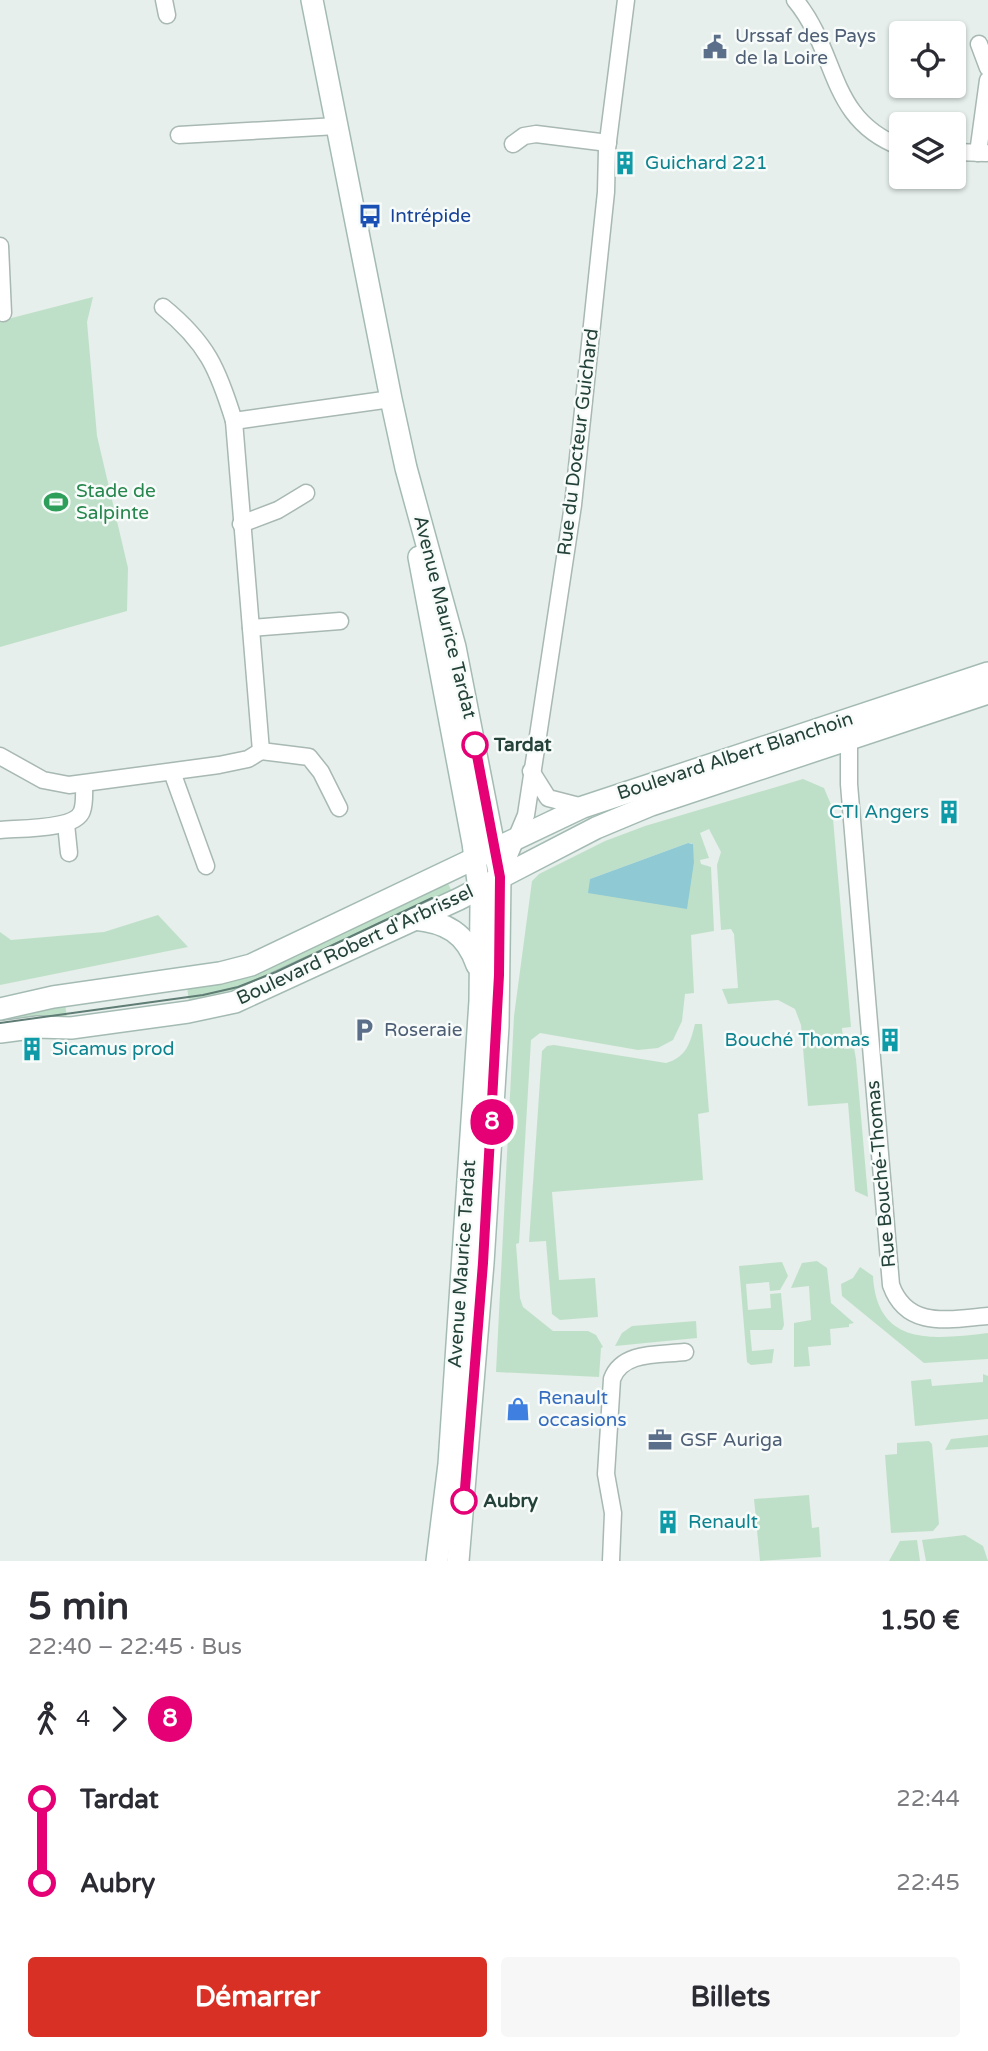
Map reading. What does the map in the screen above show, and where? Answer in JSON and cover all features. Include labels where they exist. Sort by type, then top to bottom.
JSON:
[{"type":"street","name":"Avenue Maurice Tardat","points":[[312,0],[406,468],[455,647],[486,853],[479,889],[480,973],[449,1464],[437,1561]]},
{"type":"street","name":"Rue du Docteur Guichard","points":[[500,877],[519,838],[526,815],[573,505],[606,192],[608,143],[626,0]]},
{"type":"street","points":[[795,0],[811,26],[848,108],[865,128],[889,141]]},
{"type":"street","points":[[979,44],[988,68]]},
{"type":"street","points":[[983,153],[988,80]]},
{"type":"street","points":[[179,135],[337,126]]},
{"type":"street","points":[[513,144],[524,136],[536,134],[608,143]]},
{"type":"street","points":[[0,246],[3,313]]},
{"type":"street","points":[[163,307],[183,323],[218,370],[234,421],[261,751]]},
{"type":"street","points":[[234,421],[391,399]]},
{"type":"street","points":[[242,524],[278,510],[306,493]]},
{"type":"street","points":[[251,628],[340,621]]},
{"type":"street","name":"Boulevard Albert Blanchoin","points":[[486,853],[583,807],[988,673]]},
{"type":"street","name":"Boulevard Albert Blanchoin","points":[[500,877],[596,828],[651,805],[988,694]]},
{"type":"street","points":[[823,727],[838,731],[847,741],[857,726],[889,705]]},
{"type":"street","name":"Rue Bouché-Thomas","points":[[847,741],[891,1285],[904,1308],[920,1318],[940,1321],[988,1316]]},
{"type":"street","points":[[0,756],[43,780],[83,783],[248,759],[261,751],[309,757],[321,772],[339,808]]},
{"type":"street","points":[[531,771],[548,798],[583,807]]},
{"type":"street","points":[[172,772],[206,866]]},
{"type":"street","points":[[0,830],[66,824],[77,819],[82,812],[83,783]]},
{"type":"street","points":[[66,824],[69,853]]},
{"type":"street","name":"Avenue Maurice Tardat","points":[[458,1561],[485,1236],[498,1026],[500,877],[486,853]]},
{"type":"street","name":"Boulevard Robert d'Arbrissel","points":[[0,1009],[53,997],[220,973],[251,965],[486,853]]},
{"type":"street","name":"Boulevard Robert d'Arbrissel","points":[[0,1032],[91,1026],[177,1014],[235,1002],[500,877]]},
{"type":"street","points":[[414,919],[435,922],[458,933],[470,947],[480,973]]},
{"type":"street","points":[[611,1561],[613,1513],[606,1474],[612,1379],[618,1367],[629,1359],[685,1352]]},
{"type":"green space","name":"Stade de Salpinte","points":[[93,297],[87,322],[97,436],[128,568],[127,611],[0,647],[0,321]]},
{"type":"green space","points":[[803,779],[824,788],[832,807],[851,1027],[842,1028],[844,1049],[854,1048],[856,1059],[868,1197],[855,1191],[848,1103],[808,1106],[801,1025],[795,1009],[778,1000],[728,1004],[722,989],[738,988],[734,934],[731,929],[721,930],[717,865],[721,852],[709,829],[700,833],[709,858],[700,860],[701,864],[711,867],[714,931],[691,935],[694,993],[685,994],[682,1021],[673,1040],[658,1048],[638,1050],[540,1033],[531,1040],[519,1243],[516,1244],[520,1298],[523,1307],[553,1331],[588,1331],[596,1335],[603,1347],[599,1377],[496,1372],[514,1016],[532,881],[539,874],[605,841],[645,826]],"holes":[[[688,843],[692,843],[694,862],[590,879]]]},
{"type":"green space","points":[[446,879],[452,892],[257,984],[189,1001],[187,987]]},
{"type":"green space","points":[[158,915],[188,947],[0,985],[0,932],[11,940],[104,932]]},
{"type":"green space","points":[[65,1004],[67,1018],[0,1027],[0,1013]]},
{"type":"green space","points":[[695,1024],[702,1024],[709,1112],[698,1114],[703,1180],[552,1192],[559,1280],[595,1278],[598,1317],[560,1320],[552,1314],[546,1241],[529,1242],[542,1051],[547,1046],[554,1045],[666,1063],[683,1053]]},
{"type":"green space","points":[[817,1261],[827,1268],[831,1303],[854,1323],[849,1324],[849,1327],[830,1329],[831,1345],[808,1347],[810,1366],[794,1367],[794,1323],[811,1320],[809,1286],[791,1288],[802,1263]]},
{"type":"green space","points":[[782,1262],[788,1276],[780,1290],[770,1291],[769,1282],[746,1284],[748,1310],[771,1308],[770,1294],[781,1293],[784,1325],[782,1330],[750,1330],[752,1351],[774,1349],[772,1363],[751,1365],[747,1362],[739,1266]]},
{"type":"green space","points":[[860,1267],[873,1276],[877,1299],[885,1316],[897,1327],[912,1334],[929,1337],[988,1333],[988,1359],[924,1363],[842,1296],[841,1284],[853,1278]]},
{"type":"green space","points":[[696,1321],[697,1338],[615,1346],[622,1333],[632,1326]]},
{"type":"green space","points":[[983,1374],[988,1376],[988,1419],[915,1426],[911,1381],[931,1379],[932,1386],[983,1382]]},
{"type":"green space","points":[[988,1435],[988,1447],[945,1450],[951,1439]]},
{"type":"green space","points":[[929,1441],[932,1444],[939,1524],[933,1531],[891,1533],[885,1455],[897,1454],[897,1443]]},
{"type":"green space","points":[[809,1495],[812,1528],[819,1527],[821,1557],[760,1561],[754,1499]]},
{"type":"green space","points":[[965,1535],[983,1546],[988,1561],[926,1561],[922,1540]]},
{"type":"green space","points":[[917,1540],[920,1561],[889,1561],[900,1541]]},
{"type":"water","points":[[688,843],[693,844],[694,862],[687,909],[588,893],[590,879]]},
{"type":"tram line","points":[[0,1023],[203,995],[238,987],[276,972],[432,898]]},
{"type":"bus line","name":"8","points":[[464,1501],[483,1263],[499,975],[500,877],[475,745]]},
{"type":"place","name":"Urssaf des Pays de la Loire","points":[[715,47]]},
{"type":"place","name":"Guichard 221","points":[[625,163]]},
{"type":"place","name":"Intrépide","points":[[370,216]]},
{"type":"place","name":"Stade de Salpinte","points":[[56,502]]},
{"type":"place","name":"Tardat","points":[[475,745]]},
{"type":"place","name":"CTI Angers","points":[[949,812]]},
{"type":"place","name":"Roseraie","points":[[364,1030]]},
{"type":"place","name":"Bouché Thomas","points":[[890,1040]]},
{"type":"place","name":"Sicamus prod","points":[[32,1049]]},
{"type":"place","name":"Renault occasions","points":[[518,1409]]},
{"type":"place","name":"GSF Auriga","points":[[660,1440]]},
{"type":"place","name":"Aubry","points":[[464,1501]]},
{"type":"place","name":"Renault","points":[[668,1522]]}]
